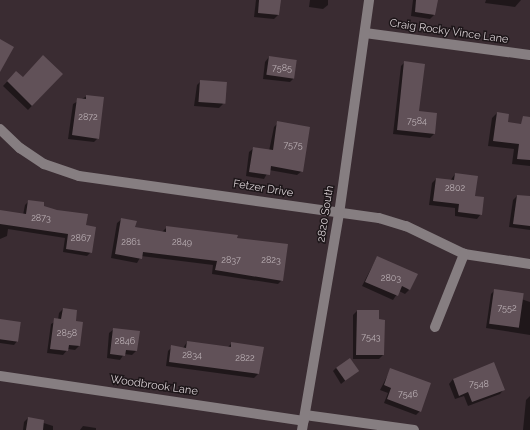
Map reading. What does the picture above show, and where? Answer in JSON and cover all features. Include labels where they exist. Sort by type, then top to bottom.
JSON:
[{"type":"street","name":"2820 South","points":[[303,422],[339,214],[369,0]]},
{"type":"street","name":"Craig Rocky Vince Lane","points":[[365,33],[530,55]]},
{"type":"street","name":"Fetzer Drive","points":[[0,128],[20,148],[44,164],[79,176],[274,202],[339,214],[379,218],[406,226],[464,254],[530,264]]},
{"type":"street","points":[[435,327],[464,254]]},
{"type":"street","name":"Woodbrook Lane","points":[[0,376],[303,422],[414,430]]},
{"type":"building","points":[[259,0],[281,0],[279,15],[258,13]]},
{"type":"building","points":[[416,0],[438,0],[435,15],[415,12]]},
{"type":"building","points":[[0,39],[14,47],[0,72]]},
{"type":"building","points":[[43,55],[63,74],[32,106],[7,81],[16,71],[23,77]]},
{"type":"building","points":[[269,56],[297,60],[294,79],[266,75]]},
{"type":"building","points":[[404,61],[425,64],[419,111],[437,113],[435,134],[397,130]]},
{"type":"building","points":[[200,80],[227,82],[225,104],[198,102]]},
{"type":"building","points":[[86,95],[104,97],[99,139],[72,135],[77,98],[86,99]]},
{"type":"building","points":[[497,112],[509,114],[508,122],[521,124],[523,116],[530,117],[530,160],[517,159],[519,144],[493,141]]},
{"type":"building","points":[[277,121],[310,127],[303,172],[271,166],[270,175],[249,172],[253,147],[273,150]]},
{"type":"building","points":[[455,173],[478,176],[475,196],[484,197],[482,215],[458,212],[459,204],[433,201],[436,178],[454,180]]},
{"type":"building","points":[[517,195],[530,196],[530,226],[513,224]]},
{"type":"building","points":[[28,200],[44,202],[44,206],[57,210],[88,214],[86,225],[96,227],[92,253],[66,249],[68,234],[0,224],[0,210],[26,214]]},
{"type":"building","points":[[121,218],[137,221],[135,227],[166,232],[166,226],[238,235],[237,238],[288,244],[283,281],[215,270],[217,261],[143,252],[142,259],[115,254]]},
{"type":"building","points":[[377,256],[418,274],[410,290],[402,286],[398,296],[365,282]]},
{"type":"building","points":[[494,289],[524,293],[519,328],[489,324]]},
{"type":"building","points":[[63,308],[77,310],[76,321],[83,322],[80,346],[69,345],[68,351],[50,349],[54,318],[61,319]]},
{"type":"building","points":[[357,310],[379,310],[379,319],[385,320],[384,355],[356,355]]},
{"type":"building","points":[[0,319],[21,322],[18,342],[0,339]]},
{"type":"building","points":[[113,328],[140,331],[137,351],[126,350],[125,356],[110,354]]},
{"type":"building","points":[[187,341],[231,347],[231,342],[264,347],[259,374],[169,362],[171,345],[186,348]]},
{"type":"building","points":[[350,358],[359,371],[345,381],[336,368]]},
{"type":"building","points":[[494,362],[505,390],[472,402],[468,392],[459,396],[453,379]]},
{"type":"building","points":[[390,368],[431,383],[421,412],[387,399],[391,388],[384,385]]},
{"type":"building","points":[[28,417],[44,420],[43,430],[26,430]]}]
